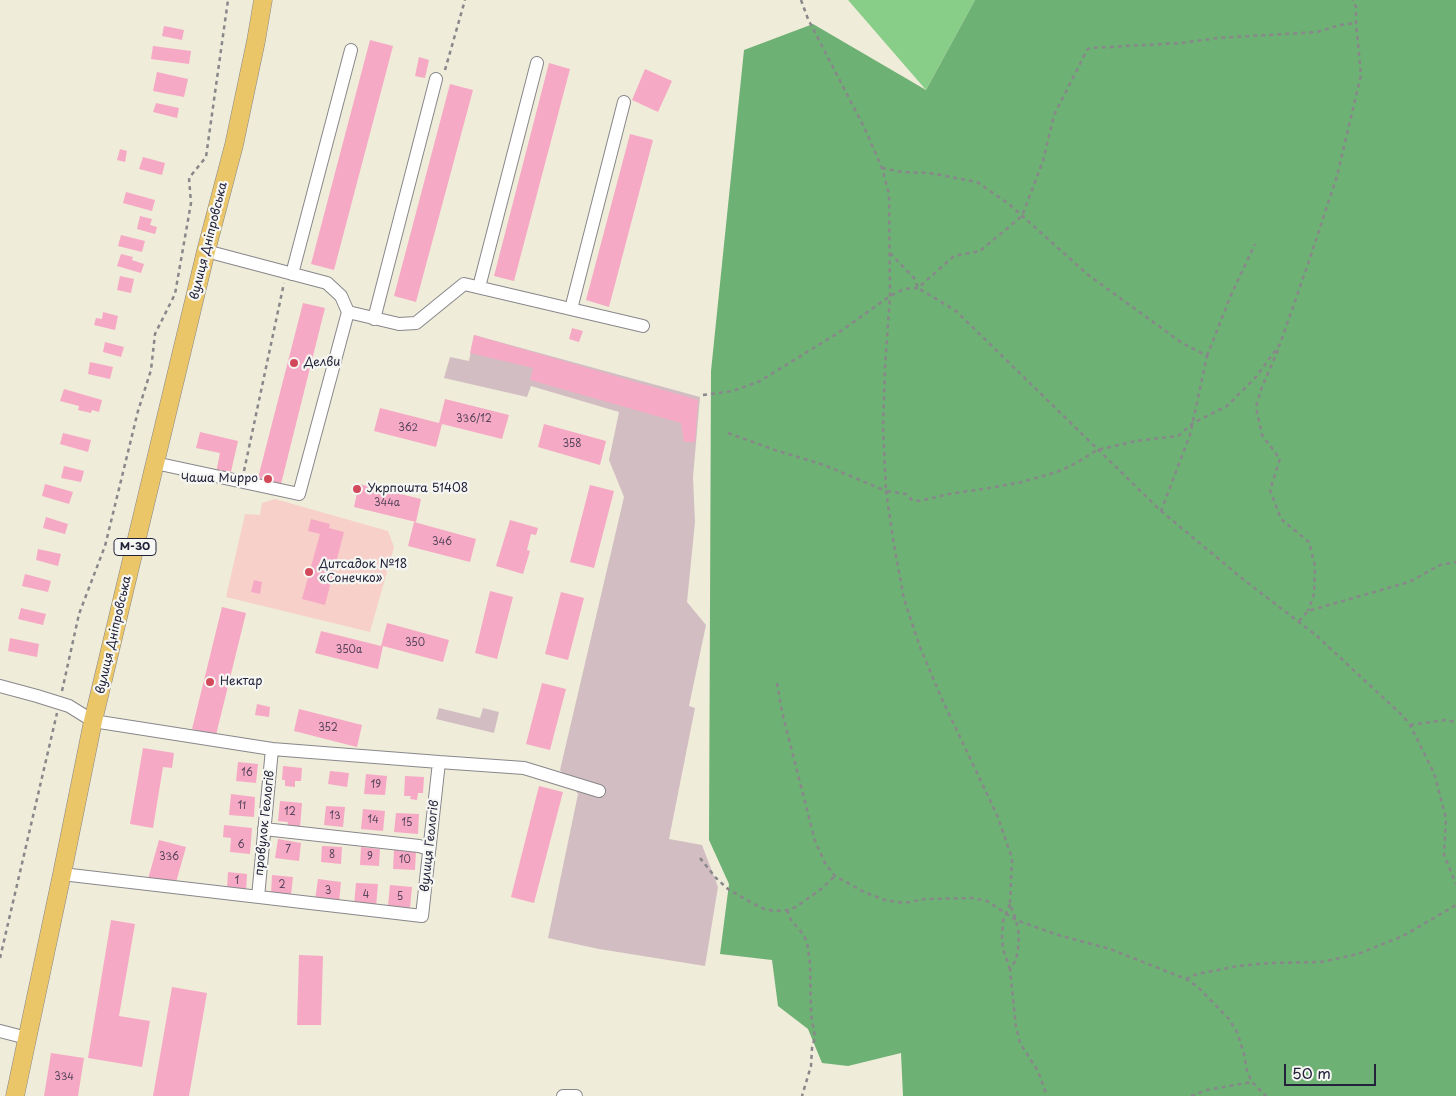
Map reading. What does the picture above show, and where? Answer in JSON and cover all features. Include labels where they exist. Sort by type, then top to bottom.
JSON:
[{"type":"highway","name":"вулиця Дніпровська","points":[[15,1096],[93,721],[206,251],[236,136],[263,0]]},
{"type":"street","points":[[289,273],[351,50]]},
{"type":"street","points":[[479,287],[537,63]]},
{"type":"street","points":[[374,319],[436,79]]},
{"type":"street","points":[[571,309],[624,102]]},
{"type":"street","points":[[155,463],[299,494],[348,312],[341,296],[327,283],[206,251]]},
{"type":"street","points":[[348,312],[398,324],[416,323],[464,284],[643,326]]},
{"type":"street","points":[[0,686],[69,706],[93,721],[272,749],[524,768],[599,791]]},
{"type":"street","name":"провулок Геологів","points":[[258,897],[272,749]]},
{"type":"street","name":"вулиця Геологів","points":[[62,874],[422,916],[439,762]]},
{"type":"street","points":[[264,829],[419,846],[429,849]]},
{"type":"street","points":[[0,1031],[27,1038]]},
{"type":"street","points":[[562,1096],[576,1096]]},
{"type":"path","points":[[0,958],[79,614],[105,546],[136,420],[151,370],[156,334],[175,294],[191,203],[189,178],[206,157],[228,0]]},
{"type":"path","points":[[436,79],[446,69],[465,0]]},
{"type":"path","points":[[801,0],[808,19],[865,129],[882,168],[889,194],[890,296],[883,428],[886,491],[894,545],[904,599],[920,647],[941,698],[997,815],[1012,858],[1010,904],[1003,921],[1003,949],[1010,969],[1016,1027],[1020,1043],[1038,1071],[1047,1096]]},
{"type":"path","points":[[1299,621],[1308,611],[1314,594],[1315,566],[1309,542],[1281,519],[1270,490],[1280,459],[1262,436],[1256,408],[1308,264],[1337,176],[1361,75],[1356,7],[1353,0]]},
{"type":"path","points":[[703,395],[733,391],[760,381],[838,333],[890,296],[904,289],[918,288],[954,256],[980,251],[1022,216],[1043,161],[1054,115],[1087,50],[1090,48],[1317,32],[1340,25],[1356,23]]},
{"type":"path","points":[[882,168],[902,172],[929,173],[977,182],[1009,204],[1087,274],[1182,343],[1207,356]]},
{"type":"path","points":[[1161,511],[1190,436],[1207,356],[1231,295],[1255,244]]},
{"type":"path","points":[[890,253],[914,278],[918,288],[956,312],[1161,511],[1244,580],[1317,636],[1404,716],[1434,773],[1446,818],[1444,855],[1456,884]]},
{"type":"path","points":[[242,482],[289,273]]},
{"type":"path","points":[[728,433],[774,450],[824,465],[886,491],[906,494],[912,500],[920,502],[949,494],[1022,482],[1057,472],[1097,450],[1136,441],[1178,436],[1193,423],[1228,406],[1256,377],[1280,344]]},
{"type":"path","points":[[1308,611],[1409,582],[1440,565],[1456,562]]},
{"type":"path","points":[[777,683],[782,712],[815,841],[825,863],[835,876],[866,893],[885,900],[904,903],[925,899],[972,898],[987,901],[1016,920],[1058,935],[1110,949],[1186,979],[1198,987],[1229,1019],[1236,1032],[1252,1082],[1266,1096]]},
{"type":"path","points":[[1410,725],[1445,720],[1456,722]]},
{"type":"path","points":[[700,858],[716,878],[741,898],[762,908],[774,911],[787,910],[804,902],[835,876]]},
{"type":"path","points":[[1010,904],[1019,935],[1016,960],[1010,969]]},
{"type":"path","points":[[1186,979],[1196,974],[1238,966],[1321,962],[1358,954],[1403,936],[1456,905]]},
{"type":"path","points":[[787,910],[791,920],[807,942],[810,963],[811,1014],[815,1038],[812,1048],[811,1066],[802,1096]]},
{"type":"path","points":[[1192,1096],[1206,1090],[1252,1082]]},
{"type":"shaded area","points":[[474,335],[700,397],[693,477],[695,522],[687,602],[706,625],[689,706],[695,708],[669,839],[702,845],[718,887],[705,966],[599,949],[548,938],[578,794],[560,770],[624,497],[609,460],[619,412],[531,386],[527,397],[444,378],[450,357],[469,361]]},
{"type":"shaded area","name":"Дитсадок №18 «Сонечко»","points":[[275,499],[388,531],[394,547],[370,632],[226,597],[245,514],[260,515],[262,503]]},
{"type":"shaded area","points":[[439,708],[480,718],[483,708],[499,712],[494,733],[436,719]]},
{"type":"green space","points":[[848,0],[975,0],[926,90]]},
{"type":"green space","points":[[975,0],[1456,0],[1456,1096],[903,1096],[901,1053],[848,1066],[822,1063],[808,1029],[778,1006],[772,960],[720,954],[729,884],[709,840],[711,371],[744,50],[813,24],[926,90]]},
{"type":"building","points":[[164,26],[184,30],[182,40],[162,36]]},
{"type":"building","points":[[370,40],[393,46],[334,270],[311,264]]},
{"type":"building","points":[[153,46],[191,51],[189,64],[151,59]]},
{"type":"building","points":[[419,57],[429,60],[425,78],[415,76]]},
{"type":"building","points":[[549,63],[570,69],[514,281],[494,276]]},
{"type":"building","points":[[645,69],[672,81],[658,112],[632,100]]},
{"type":"building","points":[[157,72],[188,79],[184,97],[153,91]]},
{"type":"building","points":[[450,84],[473,90],[416,302],[394,296]]},
{"type":"building","points":[[156,103],[179,108],[177,118],[153,112]]},
{"type":"building","points":[[630,134],[653,140],[609,307],[586,300]]},
{"type":"building","points":[[120,149],[127,151],[125,162],[117,160]]},
{"type":"building","points":[[143,157],[165,163],[162,175],[139,169]]},
{"type":"building","points":[[126,192],[155,200],[152,211],[123,203]]},
{"type":"building","points":[[140,216],[152,219],[150,225],[157,227],[155,234],[137,229]]},
{"type":"building","points":[[121,235],[145,241],[142,252],[118,246]]},
{"type":"building","points":[[121,254],[133,257],[132,260],[144,264],[141,273],[117,266]]},
{"type":"building","points":[[120,276],[134,279],[131,293],[117,290]]},
{"type":"building","points":[[303,303],[325,308],[281,484],[258,478]]},
{"type":"building","points":[[103,312],[118,316],[115,330],[94,325],[96,318],[102,319]]},
{"type":"building","points":[[572,328],[583,331],[579,342],[569,339]]},
{"type":"building","points":[[474,335],[698,400],[695,442],[684,442],[681,423],[530,380],[533,368],[470,353]]},
{"type":"building","points":[[105,342],[124,347],[121,357],[103,352]]},
{"type":"building","points":[[90,362],[113,367],[110,379],[88,374]]},
{"type":"building","points":[[64,389],[102,400],[99,412],[92,410],[91,413],[78,410],[79,406],[60,401]]},
{"type":"building","points":[[445,399],[509,415],[502,439],[442,424],[436,447],[374,431],[380,408],[439,423]]},
{"type":"building","points":[[544,424],[606,441],[600,465],[538,447]]},
{"type":"building","points":[[200,432],[238,441],[230,476],[216,473],[220,453],[196,448]]},
{"type":"building","points":[[63,433],[91,440],[88,452],[60,444]]},
{"type":"building","points":[[64,466],[84,471],[81,482],[61,478]]},
{"type":"building","points":[[45,484],[73,492],[69,504],[42,496]]},
{"type":"building","points":[[359,484],[421,499],[416,522],[354,507]]},
{"type":"building","points":[[590,485],[614,491],[594,568],[570,562]]},
{"type":"building","points":[[46,517],[68,524],[65,534],[43,528]]},
{"type":"building","points":[[311,519],[330,524],[329,528],[344,532],[325,605],[302,599],[320,534],[308,531]]},
{"type":"building","points":[[510,520],[538,528],[536,535],[531,534],[527,550],[530,551],[523,574],[496,566]]},
{"type":"building","points":[[414,522],[476,539],[470,562],[408,546]]},
{"type":"building","points":[[38,549],[61,554],[58,566],[36,560]]},
{"type":"building","points":[[25,574],[51,581],[48,592],[22,586]]},
{"type":"building","points":[[254,580],[262,582],[260,594],[251,592]]},
{"type":"building","points":[[490,591],[513,597],[497,659],[475,653]]},
{"type":"building","points":[[561,592],[584,598],[568,660],[545,654]]},
{"type":"building","points":[[222,607],[246,613],[216,735],[192,729]]},
{"type":"building","points":[[21,608],[46,614],[43,625],[18,619]]},
{"type":"building","points":[[387,623],[449,640],[443,662],[383,646],[378,669],[315,653],[321,631],[381,646]]},
{"type":"building","points":[[10,638],[39,644],[37,657],[8,651]]},
{"type":"building","points":[[542,683],[566,689],[550,750],[526,744]]},
{"type":"building","points":[[257,704],[270,707],[269,717],[255,715]]},
{"type":"building","points":[[299,709],[362,725],[357,747],[294,731]]},
{"type":"building","points":[[143,748],[174,753],[172,768],[163,767],[153,828],[130,824]]},
{"type":"building","points":[[238,762],[258,764],[256,783],[236,781]]},
{"type":"building","points":[[283,766],[302,768],[301,781],[295,781],[295,787],[285,786],[285,780],[282,780]]},
{"type":"building","points":[[330,771],[349,773],[347,787],[328,784]]},
{"type":"building","points":[[366,774],[387,776],[385,795],[364,794]]},
{"type":"building","points":[[405,776],[424,777],[423,793],[418,793],[417,800],[410,799],[411,796],[404,796]]},
{"type":"building","points":[[539,786],[563,792],[534,903],[511,897]]},
{"type":"building","points":[[231,794],[255,797],[254,817],[229,815]]},
{"type":"building","points":[[280,801],[302,803],[300,828],[287,827],[288,822],[278,821]]},
{"type":"building","points":[[326,806],[345,807],[343,827],[324,825]]},
{"type":"building","points":[[363,809],[385,811],[383,831],[361,829]]},
{"type":"building","points":[[396,813],[419,814],[418,834],[394,832]]},
{"type":"building","points":[[224,825],[252,828],[250,854],[230,852],[231,838],[223,837]]},
{"type":"building","points":[[278,839],[301,843],[299,861],[275,858]]},
{"type":"building","points":[[159,840],[186,847],[175,886],[148,879]]},
{"type":"building","points":[[322,846],[342,847],[341,864],[321,862]]},
{"type":"building","points":[[361,847],[380,849],[379,866],[360,865]]},
{"type":"building","points":[[394,850],[416,851],[415,870],[393,869]]},
{"type":"building","points":[[228,872],[247,874],[246,891],[227,889]]},
{"type":"building","points":[[272,875],[293,877],[291,895],[271,894]]},
{"type":"building","points":[[318,879],[341,882],[339,903],[315,900]]},
{"type":"building","points":[[356,883],[378,884],[376,907],[354,905]]},
{"type":"building","points":[[390,885],[412,887],[410,908],[388,906]]},
{"type":"building","points":[[111,920],[135,924],[119,1016],[150,1021],[142,1067],[88,1058]]},
{"type":"building","points":[[299,955],[323,956],[321,1025],[297,1025]]},
{"type":"building","points":[[172,987],[207,993],[189,1096],[153,1096]]},
{"type":"building","points":[[51,1053],[84,1058],[78,1096],[44,1096]]},
{"type":"place","name":"Делви","points":[[294,363]]},
{"type":"place","name":"Чаша Мирро","points":[[268,479]]},
{"type":"place","name":"Укрпошта 51408","points":[[357,489]]},
{"type":"place","name":"Дитсадок №18 «Сонечко»","points":[[309,572]]},
{"type":"place","name":"Нектар","points":[[210,682]]}]
